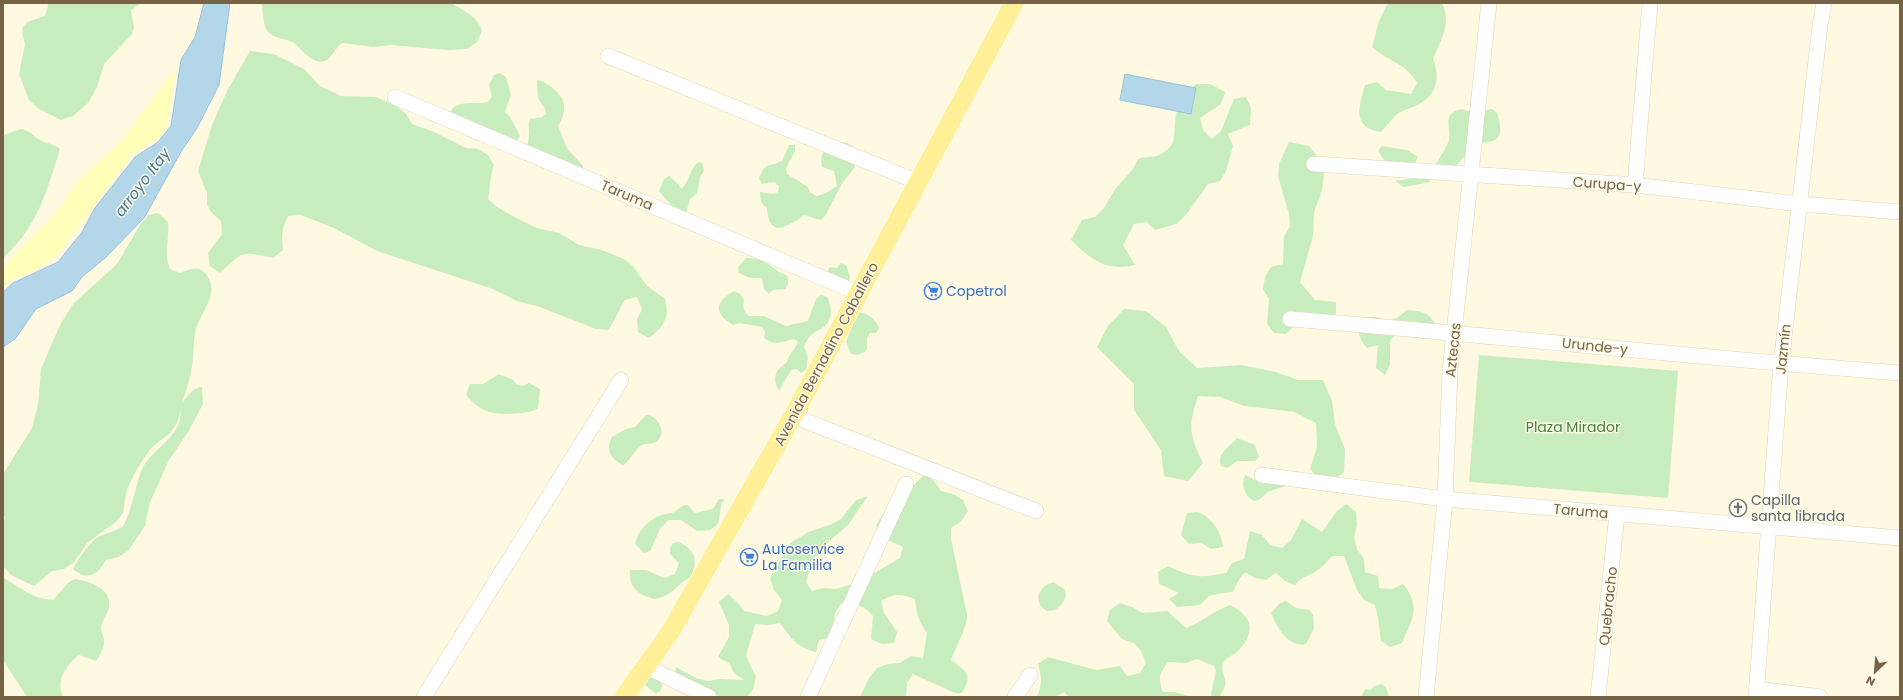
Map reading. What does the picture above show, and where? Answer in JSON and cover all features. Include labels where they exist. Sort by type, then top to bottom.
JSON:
[{"type":"main road","name":"Avenida Bernadino Caballero","points":[[624,697],[671,630],[793,416],[1014,3]]},
{"type":"street","name":"Aztecas","points":[[1426,697],[1445,499],[1450,371],[1489,3]]},
{"type":"street","points":[[1635,185],[1650,3]]},
{"type":"street","name":"Jazmín","points":[[1757,693],[1781,364],[1820,26],[1824,3]]},
{"type":"street","points":[[608,56],[918,182]]},
{"type":"street","name":"Taruma","points":[[395,97],[858,293]]},
{"type":"street","name":"Curupa-y","points":[[1314,164],[1635,185],[1800,204],[1900,212]]},
{"type":"street","name":"Urunde-y","points":[[1290,319],[1455,332],[1781,364],[1900,373]]},
{"type":"street","points":[[424,697],[621,380]]},
{"type":"street","points":[[793,416],[1036,511]]},
{"type":"street","name":"Taruma","points":[[1262,475],[1445,499],[1900,538]]},
{"type":"street","points":[[808,697],[906,484]]},
{"type":"street","name":"Quebracho","points":[[1598,697],[1617,514]]},
{"type":"street","points":[[645,666],[709,697]]},
{"type":"street","points":[[1015,697],[1030,675]]},
{"type":"street","points":[[1757,693],[1820,697]]},
{"type":"green space","points":[[47,3],[142,3],[131,10],[134,28],[132,34],[104,64],[97,87],[88,103],[73,116],[61,120],[39,109],[29,100],[19,74],[25,44],[22,33],[23,27],[27,22],[45,16],[48,6]]},
{"type":"green space","points":[[261,3],[452,3],[474,18],[478,22],[482,31],[477,42],[467,49],[448,50],[391,45],[373,47],[342,43],[327,60],[320,62],[312,59],[294,43],[273,36],[268,32],[264,22]]},
{"type":"green space","points":[[1388,3],[1442,3],[1445,11],[1446,25],[1433,59],[1437,79],[1434,90],[1425,100],[1396,115],[1381,132],[1365,126],[1361,121],[1360,108],[1365,85],[1377,82],[1386,90],[1411,94],[1417,83],[1408,71],[1372,47],[1379,21]]},
{"type":"green space","points":[[250,51],[274,54],[304,69],[320,86],[341,96],[376,97],[397,106],[406,114],[412,124],[434,132],[466,148],[478,149],[488,155],[494,165],[488,199],[497,207],[537,228],[559,233],[579,245],[602,250],[624,259],[633,266],[647,286],[665,299],[667,311],[662,326],[649,338],[638,332],[637,320],[642,309],[637,297],[625,300],[608,330],[596,329],[540,307],[517,301],[493,289],[377,251],[334,228],[301,215],[288,216],[282,233],[283,250],[273,258],[254,254],[243,255],[233,260],[220,273],[210,266],[208,253],[222,234],[221,221],[212,213],[207,205],[207,193],[198,171],[212,125],[227,91]]},
{"type":"green space","points":[[500,73],[506,77],[511,95],[505,112],[510,117],[520,136],[513,145],[449,117],[454,107],[459,105],[488,102],[492,97],[489,85],[494,75]]},
{"type":"green space","points":[[537,80],[545,83],[558,93],[563,101],[564,113],[558,126],[567,148],[583,166],[582,172],[528,148],[530,119],[542,117],[546,114],[545,109],[538,98]]},
{"type":"green space","points":[[1196,84],[1210,84],[1225,92],[1221,104],[1200,118],[1203,130],[1212,139],[1221,131],[1234,99],[1246,97],[1251,108],[1250,125],[1228,134],[1233,146],[1226,171],[1220,181],[1208,184],[1186,215],[1176,224],[1155,230],[1146,222],[1134,224],[1123,245],[1135,265],[1115,267],[1099,262],[1085,253],[1071,240],[1082,220],[1095,217],[1104,208],[1116,188],[1133,169],[1138,159],[1157,156],[1170,147],[1174,138],[1177,111]]},
{"type":"green space","points":[[1462,109],[1474,113],[1492,109],[1497,113],[1500,124],[1499,136],[1493,141],[1481,143],[1475,146],[1453,169],[1435,166],[1449,140],[1449,118],[1455,111]]},
{"type":"green space","points":[[21,129],[30,132],[40,140],[60,149],[45,194],[33,221],[25,234],[3,258],[3,135]]},
{"type":"green space","points":[[835,141],[847,143],[853,147],[855,167],[843,182],[825,216],[821,220],[804,215],[786,226],[780,228],[775,227],[771,224],[767,208],[761,202],[760,192],[773,194],[778,192],[779,186],[774,182],[762,184],[759,178],[764,169],[782,161],[789,145],[795,145],[795,151],[786,168],[787,174],[808,187],[810,192],[816,196],[821,195],[837,186],[834,171],[822,167],[822,155],[828,146]]},
{"type":"green space","points":[[1289,142],[1309,146],[1325,166],[1322,190],[1314,212],[1313,236],[1300,282],[1315,300],[1336,302],[1336,314],[1325,320],[1302,318],[1286,334],[1274,333],[1267,324],[1269,299],[1263,289],[1265,277],[1271,267],[1283,264],[1284,237],[1290,226],[1289,214],[1278,176],[1279,164]]},
{"type":"green space","points":[[1382,146],[1407,150],[1418,157],[1415,163],[1398,166],[1389,164],[1378,151]]},
{"type":"green space","points":[[699,162],[702,163],[704,170],[700,178],[697,193],[690,199],[686,213],[675,210],[659,191],[664,179],[669,176],[681,189],[686,183],[693,168]]},
{"type":"green space","points":[[1427,176],[1430,182],[1404,187],[1395,181]]},
{"type":"green space","points":[[158,213],[168,222],[167,257],[170,269],[180,273],[196,268],[205,273],[210,280],[211,296],[195,333],[192,367],[182,403],[193,391],[202,387],[203,404],[188,432],[169,460],[150,502],[145,526],[128,551],[118,557],[106,560],[100,569],[92,575],[83,575],[73,569],[93,541],[100,536],[121,528],[125,523],[142,469],[147,461],[166,442],[177,428],[181,410],[177,423],[170,433],[151,448],[138,467],[127,489],[123,513],[116,522],[88,542],[74,562],[64,569],[52,571],[34,586],[11,575],[3,566],[3,524],[5,517],[3,514],[3,474],[32,428],[38,405],[41,369],[60,325],[73,304],[117,264],[140,225],[148,215]]},
{"type":"green space","points":[[746,258],[769,264],[788,277],[788,284],[785,289],[773,290],[769,294],[764,289],[762,278],[750,278],[739,273],[738,267]]},
{"type":"green space","points":[[841,263],[846,265],[850,276],[849,282],[827,273],[830,267],[837,268]]},
{"type":"green space","points":[[734,291],[740,294],[744,300],[744,309],[749,316],[764,316],[786,326],[808,321],[816,299],[821,295],[827,297],[829,301],[831,312],[828,323],[814,332],[804,346],[808,358],[806,370],[801,373],[797,369],[791,370],[779,391],[775,382],[776,375],[780,368],[787,362],[798,341],[793,339],[778,343],[771,342],[764,338],[765,332],[762,327],[739,323],[733,325],[727,321],[720,312],[720,303]]},
{"type":"green space","points":[[1124,309],[1146,311],[1166,327],[1179,351],[1197,368],[1242,365],[1276,372],[1298,380],[1323,380],[1332,401],[1335,424],[1345,449],[1344,472],[1326,487],[1310,469],[1317,447],[1316,423],[1294,412],[1244,406],[1221,397],[1198,396],[1191,423],[1195,445],[1203,463],[1188,481],[1164,476],[1161,450],[1134,410],[1134,384],[1097,347],[1108,326]]},
{"type":"green space","points":[[1407,310],[1422,312],[1431,319],[1437,327],[1434,338],[1421,339],[1411,332],[1399,332],[1390,340],[1390,364],[1385,375],[1376,368],[1378,345],[1367,348],[1361,340],[1359,333],[1360,326],[1365,317],[1377,317],[1389,321],[1398,317]]},
{"type":"green space","points":[[857,312],[870,317],[875,321],[879,328],[876,333],[870,333],[867,338],[867,349],[865,351],[860,354],[851,354],[846,342]]},
{"type":"green space","name":"Plaza Mirador","points":[[1479,355],[1678,371],[1668,498],[1469,482]]},
{"type":"green space","points":[[499,374],[513,380],[517,385],[523,386],[529,383],[540,389],[538,408],[522,413],[494,413],[479,407],[466,395],[470,384],[483,384]]},
{"type":"green space","points":[[646,415],[650,415],[657,421],[662,433],[655,443],[640,446],[623,465],[615,460],[610,454],[609,446],[612,437],[626,429],[635,427]]},
{"type":"green space","points":[[1237,438],[1255,445],[1259,457],[1255,461],[1237,461],[1227,468],[1221,466],[1220,461],[1224,450]]},
{"type":"green space","points":[[925,474],[934,481],[941,491],[953,494],[963,500],[968,511],[961,521],[951,528],[951,539],[967,615],[963,631],[951,660],[967,674],[968,677],[962,693],[955,693],[913,674],[907,683],[906,697],[860,697],[869,678],[877,668],[888,664],[900,663],[911,656],[923,658],[927,633],[918,617],[915,599],[898,595],[881,601],[884,613],[897,632],[894,643],[882,644],[871,639],[873,616],[859,605],[841,603],[835,614],[832,637],[819,640],[816,652],[799,645],[780,623],[767,625],[755,624],[746,656],[756,677],[753,689],[747,697],[721,697],[674,679],[676,667],[696,678],[708,681],[720,679],[744,680],[735,674],[729,663],[718,657],[729,637],[729,625],[719,602],[728,594],[744,611],[767,616],[778,611],[782,600],[774,590],[770,578],[788,545],[808,532],[830,525],[841,519],[856,500],[868,496],[848,525],[820,549],[813,559],[806,582],[812,591],[823,588],[836,589],[859,582],[900,558],[903,547],[881,537],[876,525],[896,494],[908,491]]},
{"type":"green space","points":[[1245,475],[1264,484],[1279,480],[1287,486],[1269,491],[1260,499],[1254,501],[1244,490],[1243,482]]},
{"type":"green space","points":[[719,499],[725,499],[721,504],[719,521],[716,526],[710,530],[697,531],[681,520],[668,520],[660,529],[650,551],[644,553],[635,544],[638,535],[647,523],[655,518],[672,513],[685,505],[688,505],[695,513],[713,509]]},
{"type":"green space","points":[[1346,504],[1356,512],[1357,525],[1354,537],[1357,549],[1364,559],[1365,572],[1378,576],[1379,588],[1392,589],[1403,584],[1409,592],[1414,606],[1412,620],[1402,643],[1390,647],[1381,641],[1375,605],[1364,600],[1357,590],[1344,556],[1332,556],[1321,568],[1303,578],[1295,585],[1285,581],[1276,573],[1266,580],[1255,578],[1245,572],[1238,581],[1233,592],[1209,596],[1200,605],[1177,607],[1169,599],[1179,593],[1159,584],[1158,572],[1168,566],[1184,573],[1197,576],[1209,576],[1226,573],[1232,563],[1244,559],[1250,531],[1262,535],[1270,545],[1282,548],[1291,540],[1302,519],[1322,532],[1337,511]]},
{"type":"green space","points":[[1198,512],[1208,518],[1215,526],[1222,541],[1223,547],[1211,549],[1201,543],[1189,544],[1181,535],[1187,513]]},
{"type":"green space","points":[[679,542],[685,545],[694,556],[695,561],[691,577],[661,598],[655,599],[636,590],[631,582],[630,570],[646,570],[664,578],[675,574],[679,563],[670,554],[670,548],[673,543]]},
{"type":"green space","points":[[3,578],[32,595],[53,600],[69,582],[75,579],[98,586],[103,590],[109,599],[108,611],[101,628],[104,643],[101,654],[96,661],[79,655],[70,663],[61,680],[61,692],[64,697],[27,697],[3,660]]},
{"type":"green space","points":[[1053,582],[1064,589],[1066,595],[1059,607],[1047,611],[1042,608],[1038,599],[1044,587]]},
{"type":"green space","points":[[1286,601],[1296,608],[1309,610],[1313,615],[1314,628],[1306,644],[1294,643],[1284,636],[1271,613],[1280,603]]},
{"type":"green space","points":[[1120,603],[1132,607],[1142,613],[1167,611],[1186,628],[1230,605],[1243,614],[1247,619],[1250,631],[1244,644],[1238,651],[1225,660],[1222,668],[1225,686],[1219,697],[1212,697],[1211,694],[1216,671],[1214,666],[1197,659],[1186,663],[1168,662],[1160,676],[1160,683],[1163,692],[1175,692],[1192,697],[1069,697],[1064,692],[1056,697],[1037,697],[1041,681],[1038,664],[1048,657],[1096,670],[1120,666],[1127,676],[1140,673],[1146,663],[1141,651],[1134,643],[1122,639],[1107,621],[1110,610]]},
{"type":"green space","points":[[656,676],[663,682],[661,690],[656,694],[644,684],[648,677]]},
{"type":"green space","points":[[1381,684],[1386,687],[1389,697],[1361,697],[1365,689],[1370,690]]},
{"type":"sand","points":[[175,70],[169,116],[165,129],[159,137],[133,153],[57,256],[32,272],[13,279],[3,287],[3,271],[12,257],[59,209],[78,182],[121,141]]},
{"type":"water","name":"arroyo Itay","points":[[204,3],[230,3],[219,85],[197,128],[182,150],[144,218],[106,257],[82,277],[72,291],[36,309],[15,339],[3,347],[3,292],[13,283],[58,262],[82,232],[95,208],[135,157],[158,142],[171,126],[181,60],[195,37]]},
{"type":"water","points":[[1125,74],[1196,88],[1191,114],[1120,100]]},
{"type":"place","name":"Copetrol","points":[[933,291]]},
{"type":"place","name":"Capilla santa librada","points":[[1738,508]]},
{"type":"place","name":"Autoservice La Familia","points":[[749,557]]}]
